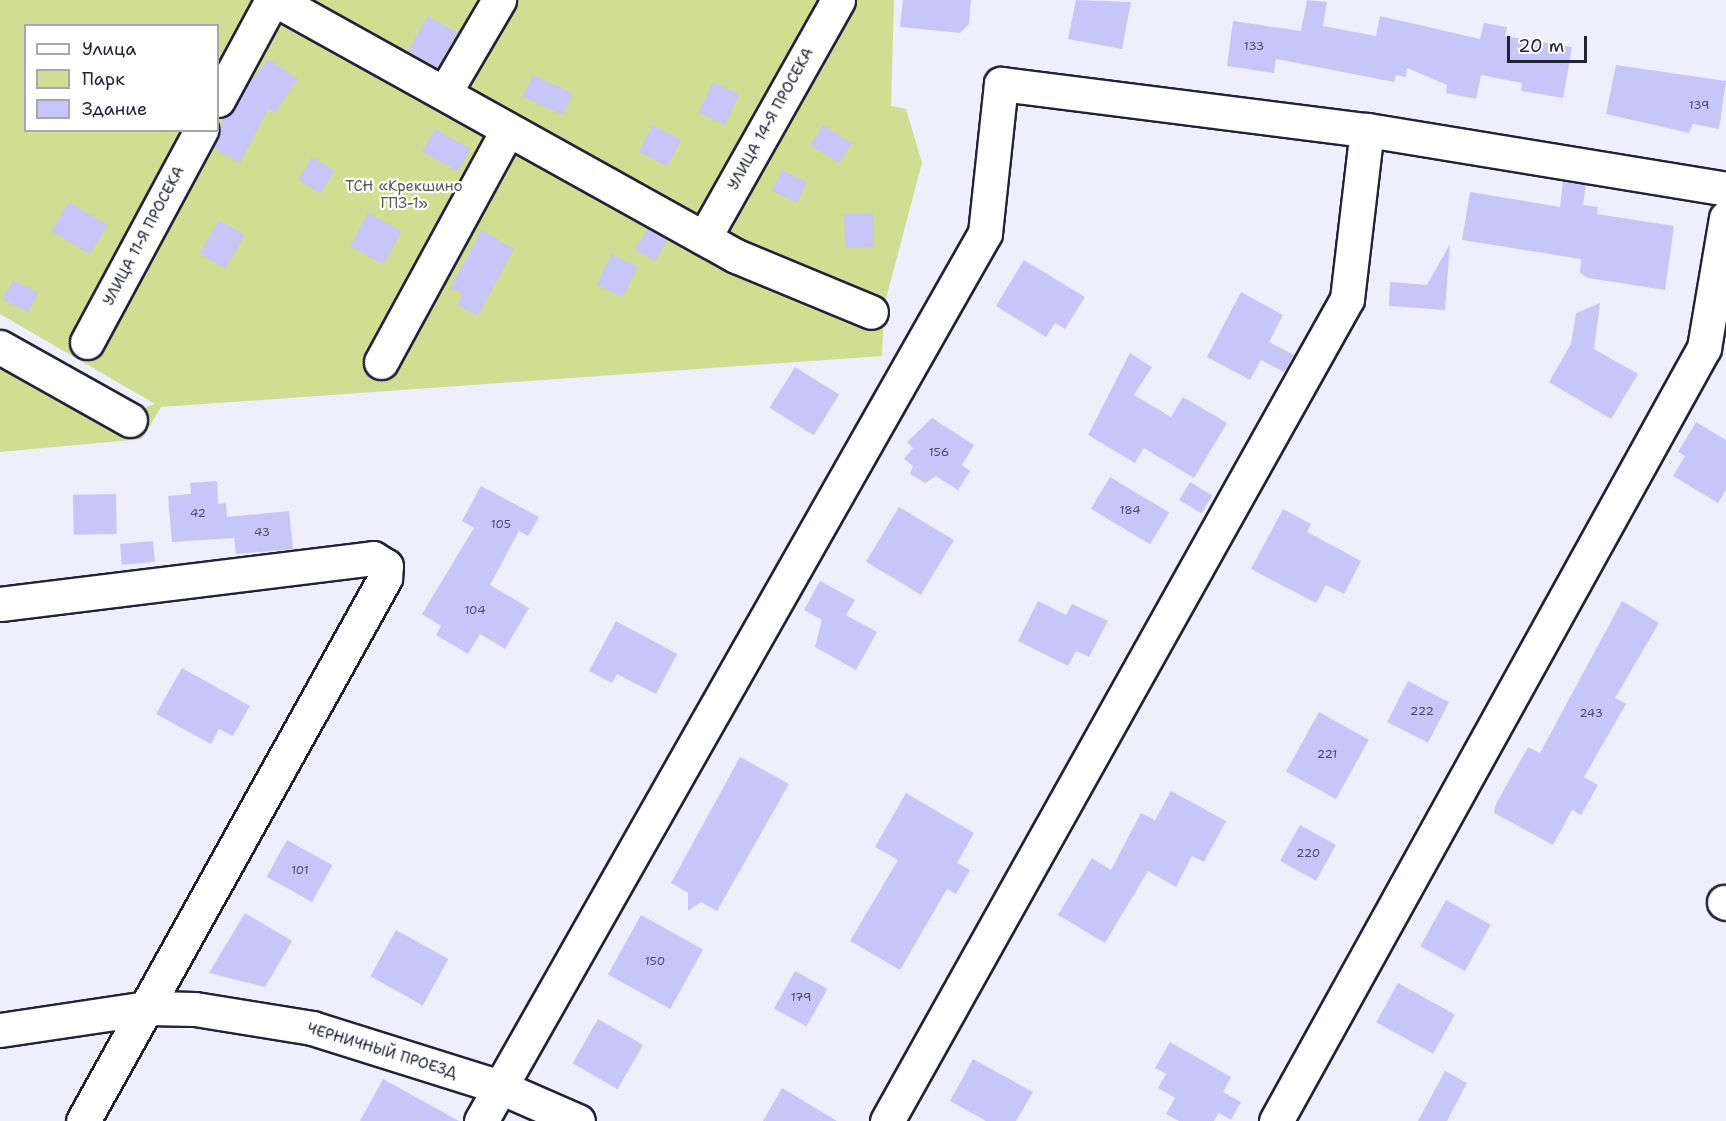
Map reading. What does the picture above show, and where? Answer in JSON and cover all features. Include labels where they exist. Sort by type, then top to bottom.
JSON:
[{"type":"street","points":[[219,98],[274,0],[445,92],[506,133],[704,238],[871,312]]},
{"type":"street","points":[[445,92],[500,0]]},
{"type":"street","name":"УЛИЦА 14-Я ПРОСЕКА","points":[[704,238],[838,0]]},
{"type":"street","points":[[481,1121],[985,233],[1001,84],[1367,130],[1726,189]]},
{"type":"street","points":[[887,1121],[1347,299],[1367,130]]},
{"type":"street","name":"УЛИЦА 11-Я ПРОСЕКА","points":[[87,342],[200,132]]},
{"type":"street","points":[[381,362],[506,133]]},
{"type":"street","points":[[1276,1121],[1704,348],[1726,218]]},
{"type":"street","points":[[0,347],[130,420]]},
{"type":"street","points":[[0,604],[373,558],[386,566],[386,578],[83,1121]]},
{"type":"street","name":"ЧЕРНИЧНЫЙ ПРОЕЗД","points":[[0,1030],[148,1008],[195,1009],[312,1028],[500,1087],[578,1121]]},
{"type":"green space","name":"ТСН «Крекшино ГПЗ-1»","points":[[0,0],[894,0],[891,106],[906,109],[922,163],[884,306],[882,356],[161,407],[142,439],[0,452],[0,352],[137,420],[142,409],[155,404],[0,314]]},
{"type":"building","points":[[903,0],[971,0],[969,24],[960,33],[900,27]]},
{"type":"building","points":[[1076,0],[1131,2],[1122,49],[1068,39]]},
{"type":"building","points":[[1307,0],[1327,2],[1323,26],[1376,36],[1380,16],[1480,39],[1484,23],[1507,27],[1505,36],[1572,47],[1563,98],[1521,91],[1522,83],[1481,75],[1476,99],[1446,93],[1447,85],[1407,68],[1406,77],[1396,75],[1394,82],[1276,59],[1274,73],[1227,66],[1233,21],[1301,31]]},
{"type":"building","points":[[428,16],[457,33],[437,68],[408,51]]},
{"type":"building","points":[[268,59],[298,79],[275,113],[269,108],[240,163],[213,148],[224,117]]},
{"type":"building","points":[[1616,65],[1726,81],[1719,129],[1693,124],[1689,133],[1606,114]]},
{"type":"building","points":[[533,75],[573,94],[563,115],[523,97]]},
{"type":"building","points":[[713,82],[739,94],[725,125],[699,113]]},
{"type":"building","points":[[653,125],[681,140],[667,167],[639,151]]},
{"type":"building","points":[[823,125],[852,143],[839,163],[810,145]]},
{"type":"building","points":[[435,129],[471,149],[458,172],[422,152]]},
{"type":"building","points":[[312,157],[334,170],[320,194],[298,180]]},
{"type":"building","points":[[782,170],[807,182],[797,203],[772,191]]},
{"type":"building","points":[[1563,182],[1586,185],[1583,205],[1598,207],[1597,214],[1674,226],[1665,290],[1588,278],[1580,273],[1581,259],[1462,240],[1470,192],[1560,207]]},
{"type":"building","points":[[69,202],[108,225],[90,254],[51,231]]},
{"type":"building","points":[[368,213],[402,231],[384,264],[350,247]]},
{"type":"building","points":[[873,213],[874,247],[845,248],[844,214]]},
{"type":"building","points":[[219,220],[245,235],[225,269],[200,254]]},
{"type":"building","points":[[648,228],[668,240],[655,261],[635,249]]},
{"type":"building","points":[[482,230],[514,249],[478,316],[457,305],[462,294],[450,288]]},
{"type":"building","points":[[1450,244],[1445,310],[1389,306],[1390,282],[1427,285]]},
{"type":"building","points":[[612,254],[638,267],[622,297],[597,284]]},
{"type":"building","points":[[1024,260],[1085,297],[1065,329],[1055,323],[1046,337],[996,306]]},
{"type":"building","points":[[13,280],[38,293],[28,312],[3,300]]},
{"type":"building","points":[[1241,292],[1283,315],[1269,342],[1294,355],[1284,372],[1261,360],[1250,380],[1207,357]]},
{"type":"building","points":[[1600,303],[1594,349],[1638,374],[1611,419],[1549,382],[1571,344],[1576,313]]},
{"type":"building","points":[[1130,353],[1152,367],[1134,395],[1171,417],[1183,397],[1227,423],[1194,478],[1144,448],[1135,463],[1088,435]]},
{"type":"building","points":[[795,367],[839,395],[814,435],[770,408]]},
{"type":"building","points":[[932,418],[974,445],[962,465],[970,471],[958,490],[936,476],[925,483],[910,474],[913,466],[904,459],[913,448],[907,442]]},
{"type":"building","points":[[1696,422],[1726,440],[1726,490],[1718,503],[1673,476],[1685,456],[1678,452]]},
{"type":"building","points":[[1110,477],[1169,513],[1150,544],[1091,509]]},
{"type":"building","points":[[217,481],[218,504],[226,503],[227,517],[289,511],[293,549],[236,554],[234,538],[172,542],[168,496],[191,494],[190,483]]},
{"type":"building","points":[[1190,482],[1212,495],[1201,513],[1179,500]]},
{"type":"building","points":[[481,486],[539,517],[528,536],[519,531],[490,585],[529,608],[505,649],[480,634],[468,654],[436,635],[441,626],[422,614],[474,528],[462,521]]},
{"type":"building","points":[[116,494],[117,534],[74,535],[73,495]]},
{"type":"building","points":[[899,507],[954,540],[921,595],[866,562]]},
{"type":"building","points":[[1283,509],[1311,524],[1307,532],[1361,561],[1344,594],[1326,585],[1316,603],[1251,569]]},
{"type":"building","points":[[153,541],[155,562],[122,565],[120,544]]},
{"type":"building","points":[[820,581],[855,600],[846,615],[877,632],[856,670],[815,647],[822,620],[804,610]]},
{"type":"building","points":[[1038,601],[1066,615],[1072,604],[1108,621],[1089,657],[1076,651],[1068,666],[1018,641]]},
{"type":"building","points":[[1622,601],[1659,623],[1615,698],[1626,704],[1584,777],[1598,785],[1581,815],[1572,810],[1553,845],[1494,813],[1496,804],[1528,747],[1540,753]]},
{"type":"building","points":[[616,621],[677,654],[656,694],[617,674],[612,683],[589,671]]},
{"type":"building","points":[[182,668],[250,706],[233,736],[219,729],[211,744],[156,714]]},
{"type":"building","points":[[1408,681],[1449,702],[1428,743],[1387,722]]},
{"type":"building","points":[[1319,712],[1369,740],[1336,799],[1286,771]]},
{"type":"building","points":[[740,757],[789,784],[717,911],[701,902],[688,911],[688,893],[671,883]]},
{"type":"building","points":[[1171,791],[1226,821],[1204,862],[1192,856],[1176,887],[1148,871],[1105,943],[1058,915],[1092,858],[1111,870],[1141,813],[1155,820]]},
{"type":"building","points":[[906,793],[974,833],[957,863],[970,870],[956,894],[947,889],[900,970],[850,941],[898,860],[875,847]]},
{"type":"building","points":[[1300,825],[1336,845],[1316,881],[1280,861]]},
{"type":"building","points":[[287,840],[332,865],[312,902],[267,877]]},
{"type":"building","points":[[1446,900],[1491,925],[1465,971],[1420,946]]},
{"type":"building","points":[[245,913],[292,941],[265,987],[209,973]]},
{"type":"building","points":[[641,915],[703,949],[670,1009],[608,974]]},
{"type":"building","points":[[396,930],[448,959],[423,1005],[370,976]]},
{"type":"building","points":[[795,971],[827,989],[807,1027],[774,1009]]},
{"type":"building","points":[[1398,983],[1455,1015],[1433,1054],[1376,1022]]},
{"type":"building","points":[[598,1019],[643,1045],[618,1089],[573,1063]]},
{"type":"building","points":[[1170,1042],[1231,1077],[1223,1092],[1241,1102],[1231,1120],[1219,1113],[1214,1121],[1179,1121],[1166,1114],[1175,1098],[1158,1088],[1166,1074],[1155,1068]]},
{"type":"building","points":[[973,1059],[1033,1092],[1016,1121],[986,1121],[950,1101]]},
{"type":"building","points":[[1445,1071],[1467,1083],[1447,1121],[1418,1121]]},
{"type":"building","points":[[383,1079],[459,1121],[360,1121]]},
{"type":"building","points":[[782,1088],[837,1121],[763,1121]]}]
